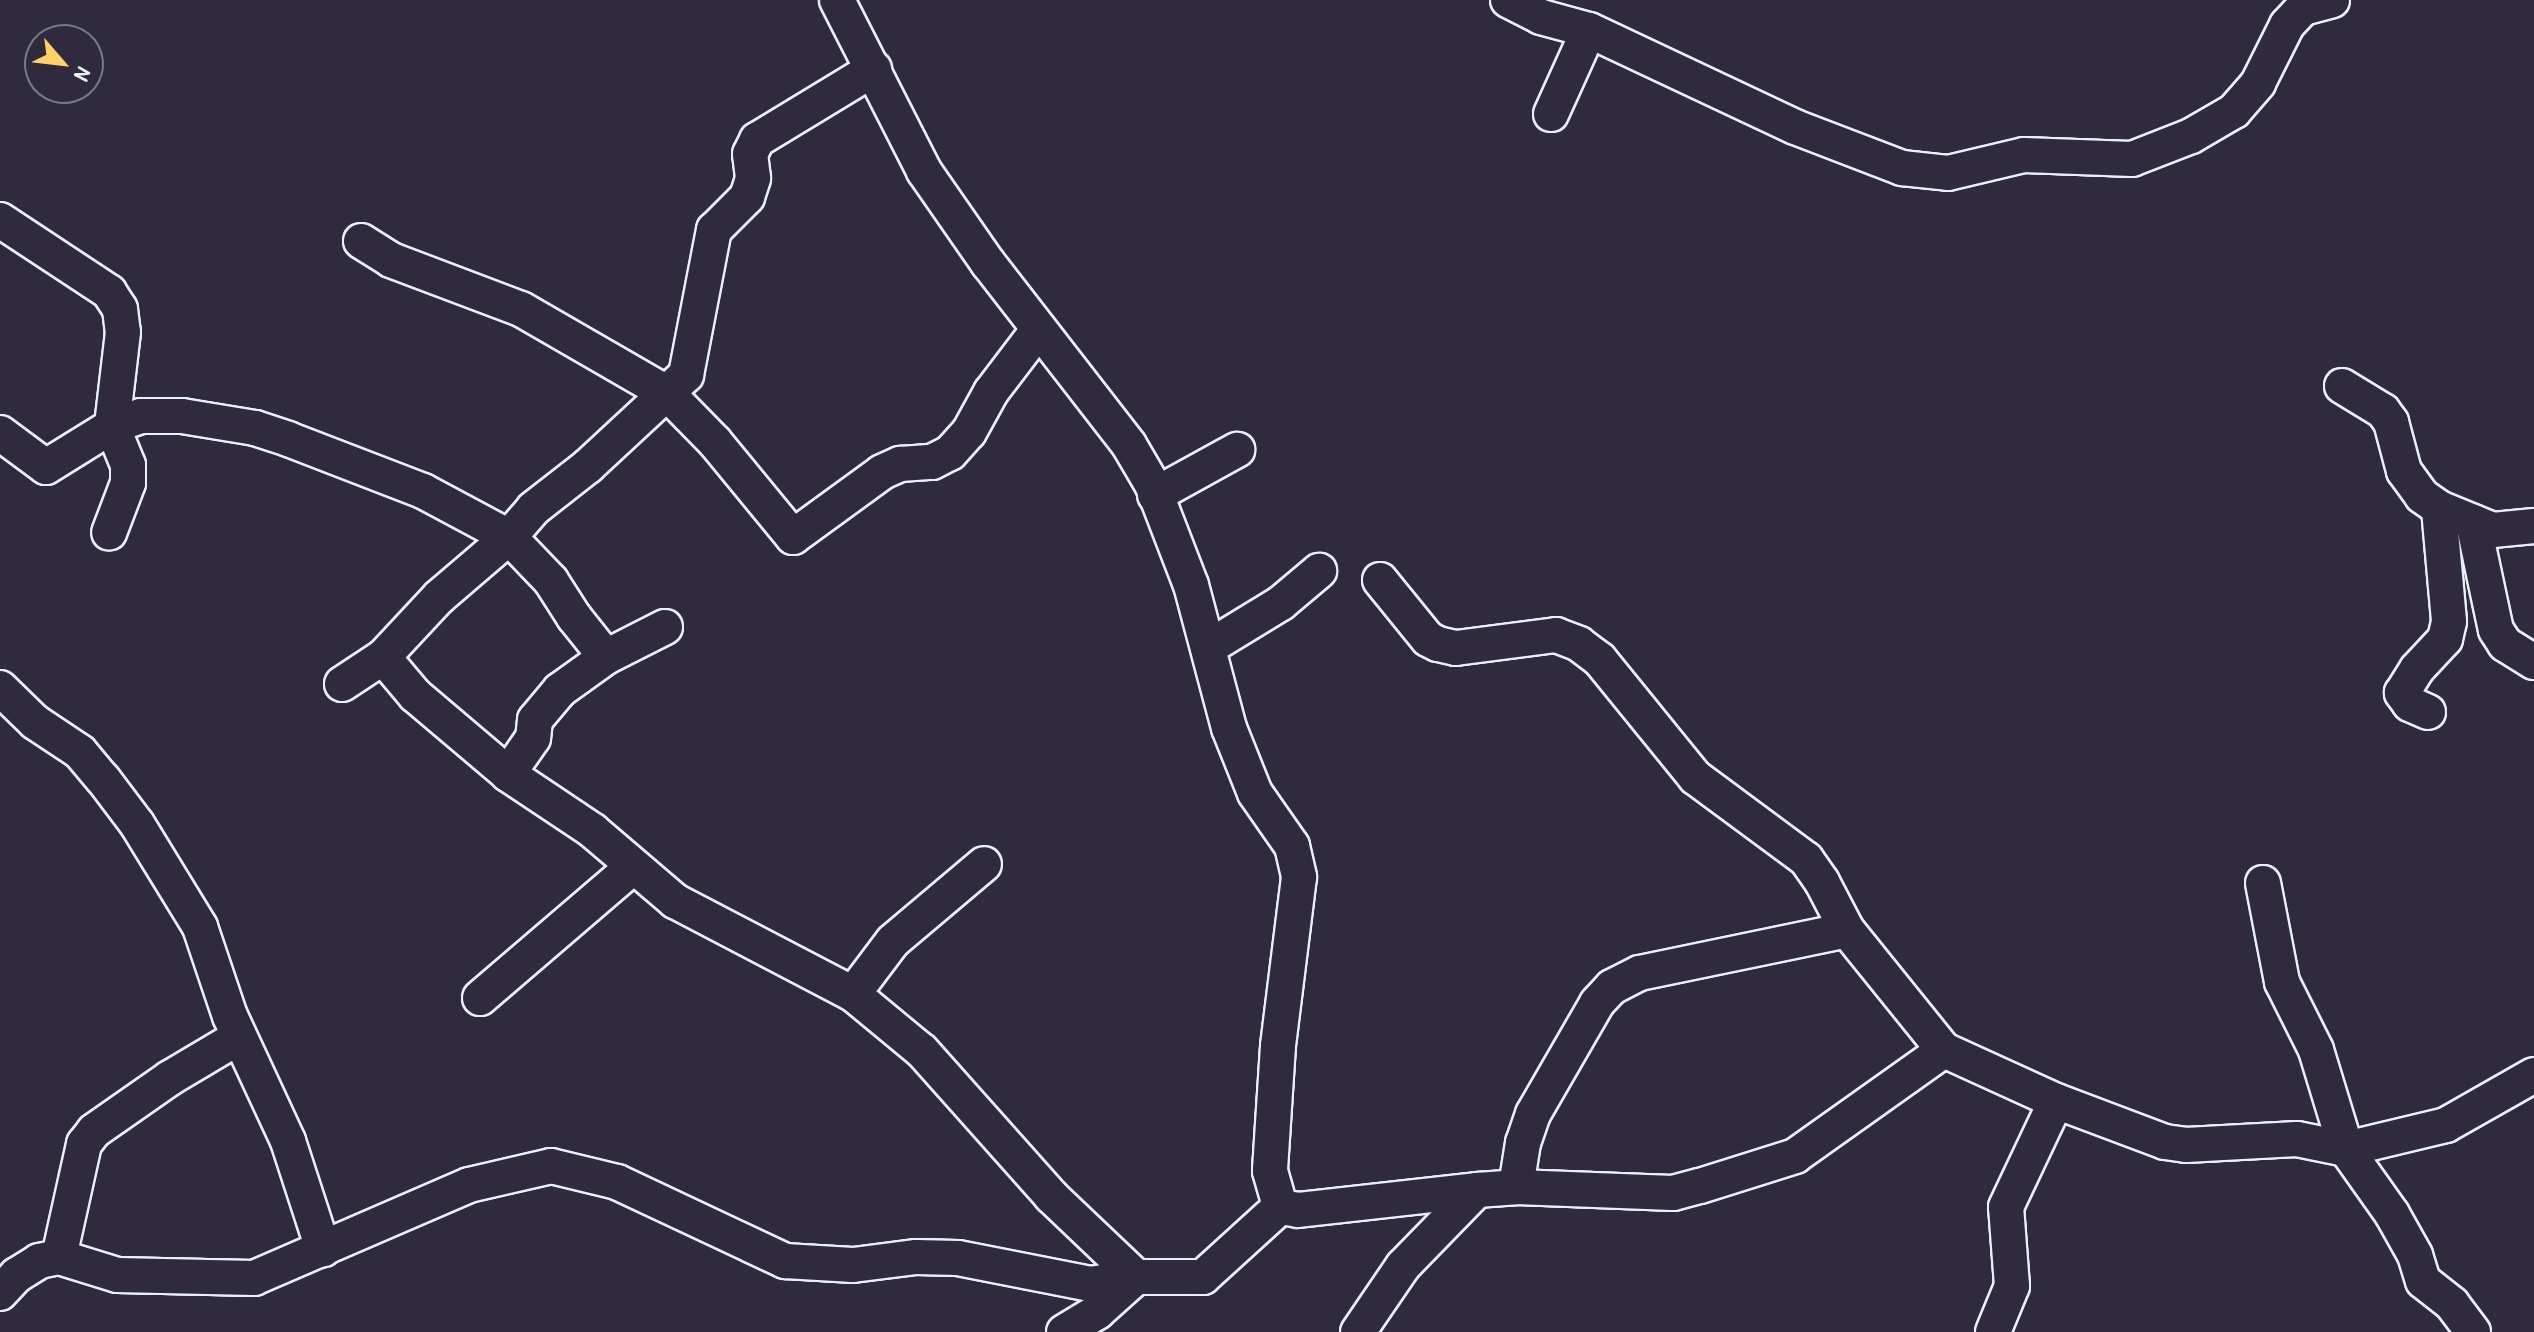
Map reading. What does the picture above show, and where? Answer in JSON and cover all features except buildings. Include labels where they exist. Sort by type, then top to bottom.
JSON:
[{"type":"street","points":[[837,0],[924,171],[1039,329],[1129,445],[1155,495],[1191,585],[1229,728],[1255,793],[1292,846],[1299,877],[1278,1046],[1270,1171],[1280,1207]]},
{"type":"street","points":[[1508,0],[1541,17],[1589,30],[1795,127],[1902,168],[1948,173],[2024,155],[2132,159],[2191,136],[2234,111],[2258,83],[2287,25],[2303,8],[2332,0]]},
{"type":"street","points":[[1551,114],[1589,30]]},
{"type":"street","points":[[342,684],[383,657],[439,597],[509,537],[533,509],[588,466],[686,375],[714,230],[747,197],[753,178],[750,154],[757,140],[874,69]]},
{"type":"street","points":[[0,220],[109,292],[120,309],[123,332],[112,426],[128,465],[128,483],[109,533]]},
{"type":"street","points":[[361,241],[391,260],[521,309],[668,394],[735,465],[793,537],[894,465],[932,462],[950,453],[969,432],[991,392],[1039,329]]},
{"type":"street","points":[[2342,386],[2383,411],[2391,422],[2404,471],[2422,496],[2439,508],[2473,522],[2508,531],[2534,526]]},
{"type":"street","points":[[0,433],[46,467],[112,426],[141,416],[182,416],[255,428],[423,491],[509,537],[551,581],[574,617],[606,657]]},
{"type":"street","points":[[1155,495],[1237,450]]},
{"type":"street","points":[[2428,712],[2410,704],[2402,693],[2417,669],[2445,639],[2449,621],[2439,508]]},
{"type":"street","points":[[2473,522],[2496,630],[2505,644],[2534,662]]},
{"type":"street","points":[[1209,647],[1281,603],[1319,571]]},
{"type":"street","points":[[1380,580],[1428,639],[1438,644],[1456,648],[1556,635],[1579,644],[1600,660],[1695,777],[1806,859],[1847,930],[1944,1050],[2056,1101],[2165,1142],[2186,1145],[2297,1139],[2346,1149],[2446,1125],[2534,1075]]},
{"type":"street","points":[[508,774],[533,738],[535,720],[560,690],[606,657],[665,627]]},
{"type":"street","points":[[383,657],[415,695],[508,774],[593,831],[675,901],[853,994],[922,1051],[953,1082],[1018,1161],[1136,1277]]},
{"type":"street","points":[[0,688],[35,722],[80,752],[137,824],[208,944],[221,994],[288,1141],[323,1249]]},
{"type":"street","points":[[853,994],[893,941],[984,864]]},
{"type":"street","points":[[480,998],[633,867]]},
{"type":"street","points":[[2263,883],[2282,982],[2316,1050],[2346,1149],[2374,1184],[2392,1214],[2415,1255],[2423,1281],[2452,1304],[2473,1332]]},
{"type":"street","points":[[1516,1187],[1523,1143],[1533,1114],[1597,1003],[1612,987],[1640,973],[1847,930]]},
{"type":"street","points":[[59,1257],[84,1144],[94,1131],[170,1078],[239,1037]]},
{"type":"street","points":[[1280,1207],[1298,1210],[1516,1187],[1659,1194],[1700,1186],[1795,1156],[1944,1050]]},
{"type":"street","points":[[1993,1332],[2012,1286],[2006,1207],[2056,1101]]},
{"type":"street","points":[[0,1293],[17,1275],[39,1261],[59,1257],[117,1275],[254,1278],[469,1185],[551,1166],[617,1182],[785,1261],[853,1265],[916,1257],[958,1258],[1090,1284],[1136,1277],[1203,1277],[1280,1207]]},
{"type":"street","points":[[1358,1332],[1403,1266],[1477,1190]]},
{"type":"street","points":[[1064,1332],[1097,1312],[1136,1277]]}]
